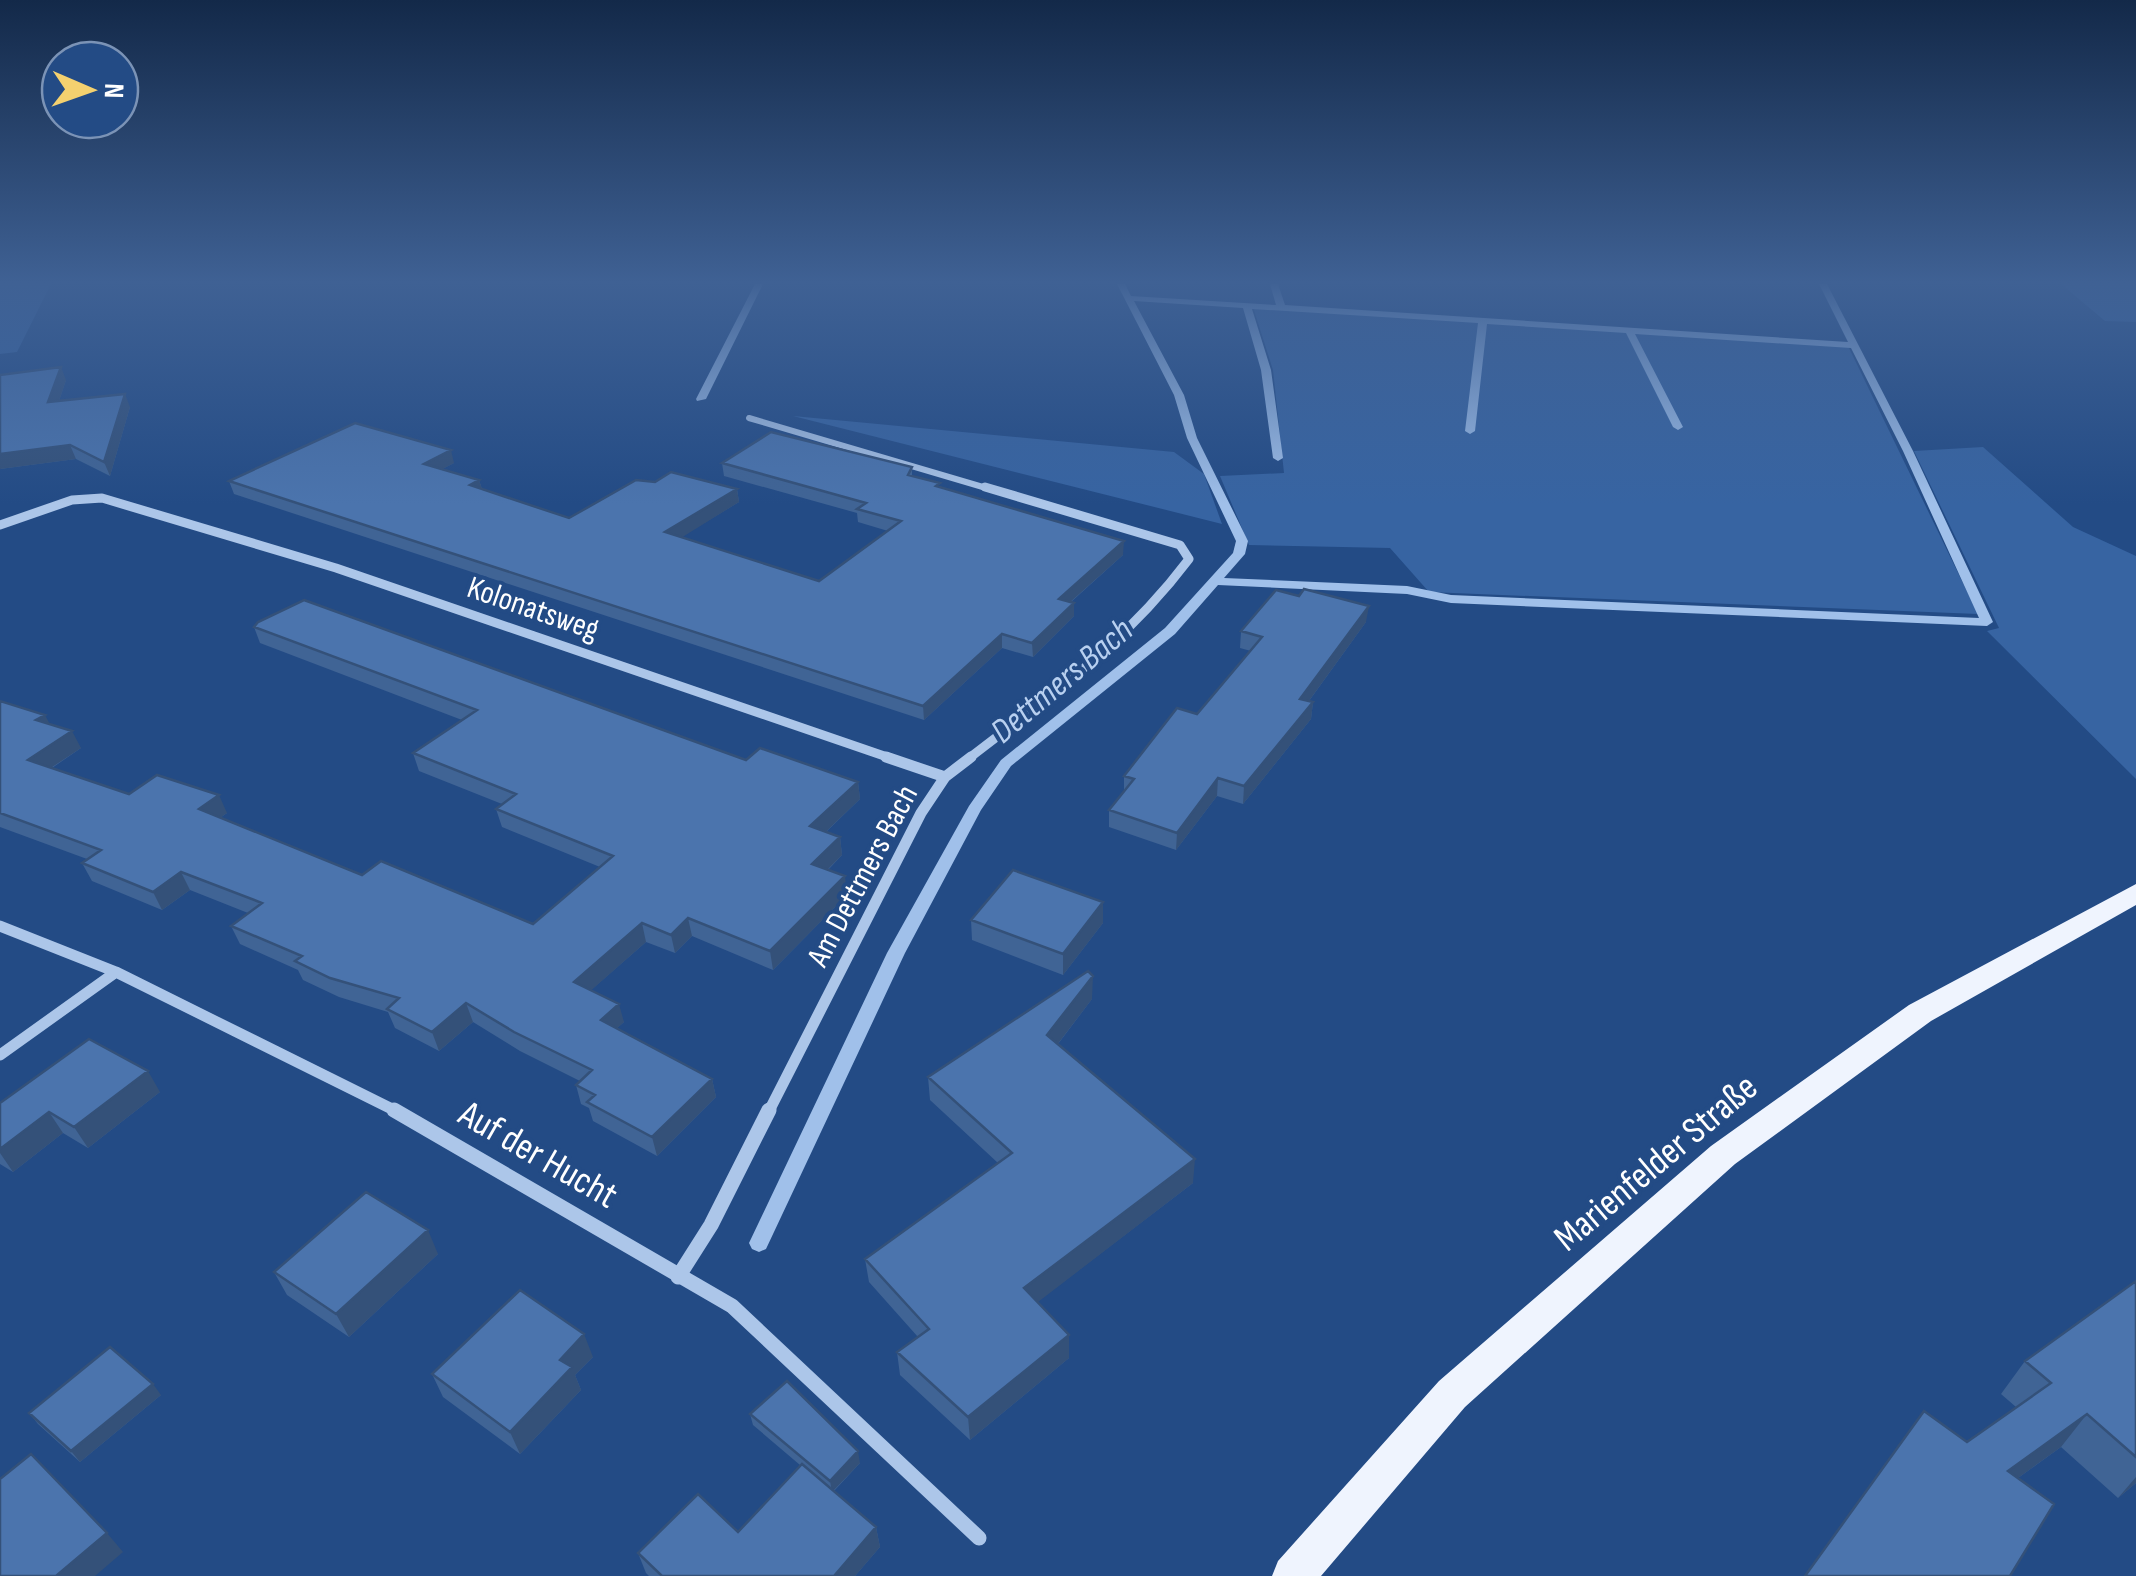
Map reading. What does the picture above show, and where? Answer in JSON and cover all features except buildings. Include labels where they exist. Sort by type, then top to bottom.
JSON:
[{"type":"main road","name":"Marienfelder Straße","points":[[1294,1576],[1452,1394],[1723,1155],[1920,1013],[2136,893]]},
{"type":"street","name":"Am Dettmers Bach","points":[[678,1276],[711,1225],[921,813],[945,777],[1102,657],[1152,608],[1189,559],[1180,545],[749,418]]},
{"type":"street","name":"Kolonatsweg","points":[[0,524],[72,500],[102,498],[336,568],[945,777]]},
{"type":"street","name":"Auf der Hucht","points":[[0,926],[116,972],[410,1118],[732,1306],[979,1538]]},
{"type":"street","points":[[0,1055],[116,972]]},
{"type":"shaded area","points":[[1269,358],[1854,358],[1978,614],[1429,592],[1390,548],[1249,545],[1220,476],[1284,473]]},
{"type":"shaded area","points":[[793,416],[1174,452],[1204,474],[1222,524]]},
{"type":"shaded area","points":[[1983,447],[2073,527],[2136,556],[2136,779],[1987,631],[1999,628],[1914,451]]},
{"type":"waterway","points":[[701,399],[722,358]]},
{"type":"waterway","name":"Dettmers Bach","points":[[759,1243],[896,953],[974,809],[1006,763],[1170,631],[1239,554],[1242,541],[1192,438],[1179,395],[1159,358]]},
{"type":"waterway","points":[[1262,358],[1278,458]]},
{"type":"waterway","points":[[1470,431],[1479,358]]},
{"type":"waterway","points":[[1643,358],[1678,427]]},
{"type":"waterway","points":[[1218,581],[1407,590],[1451,599],[1987,622],[1860,358]]}]
